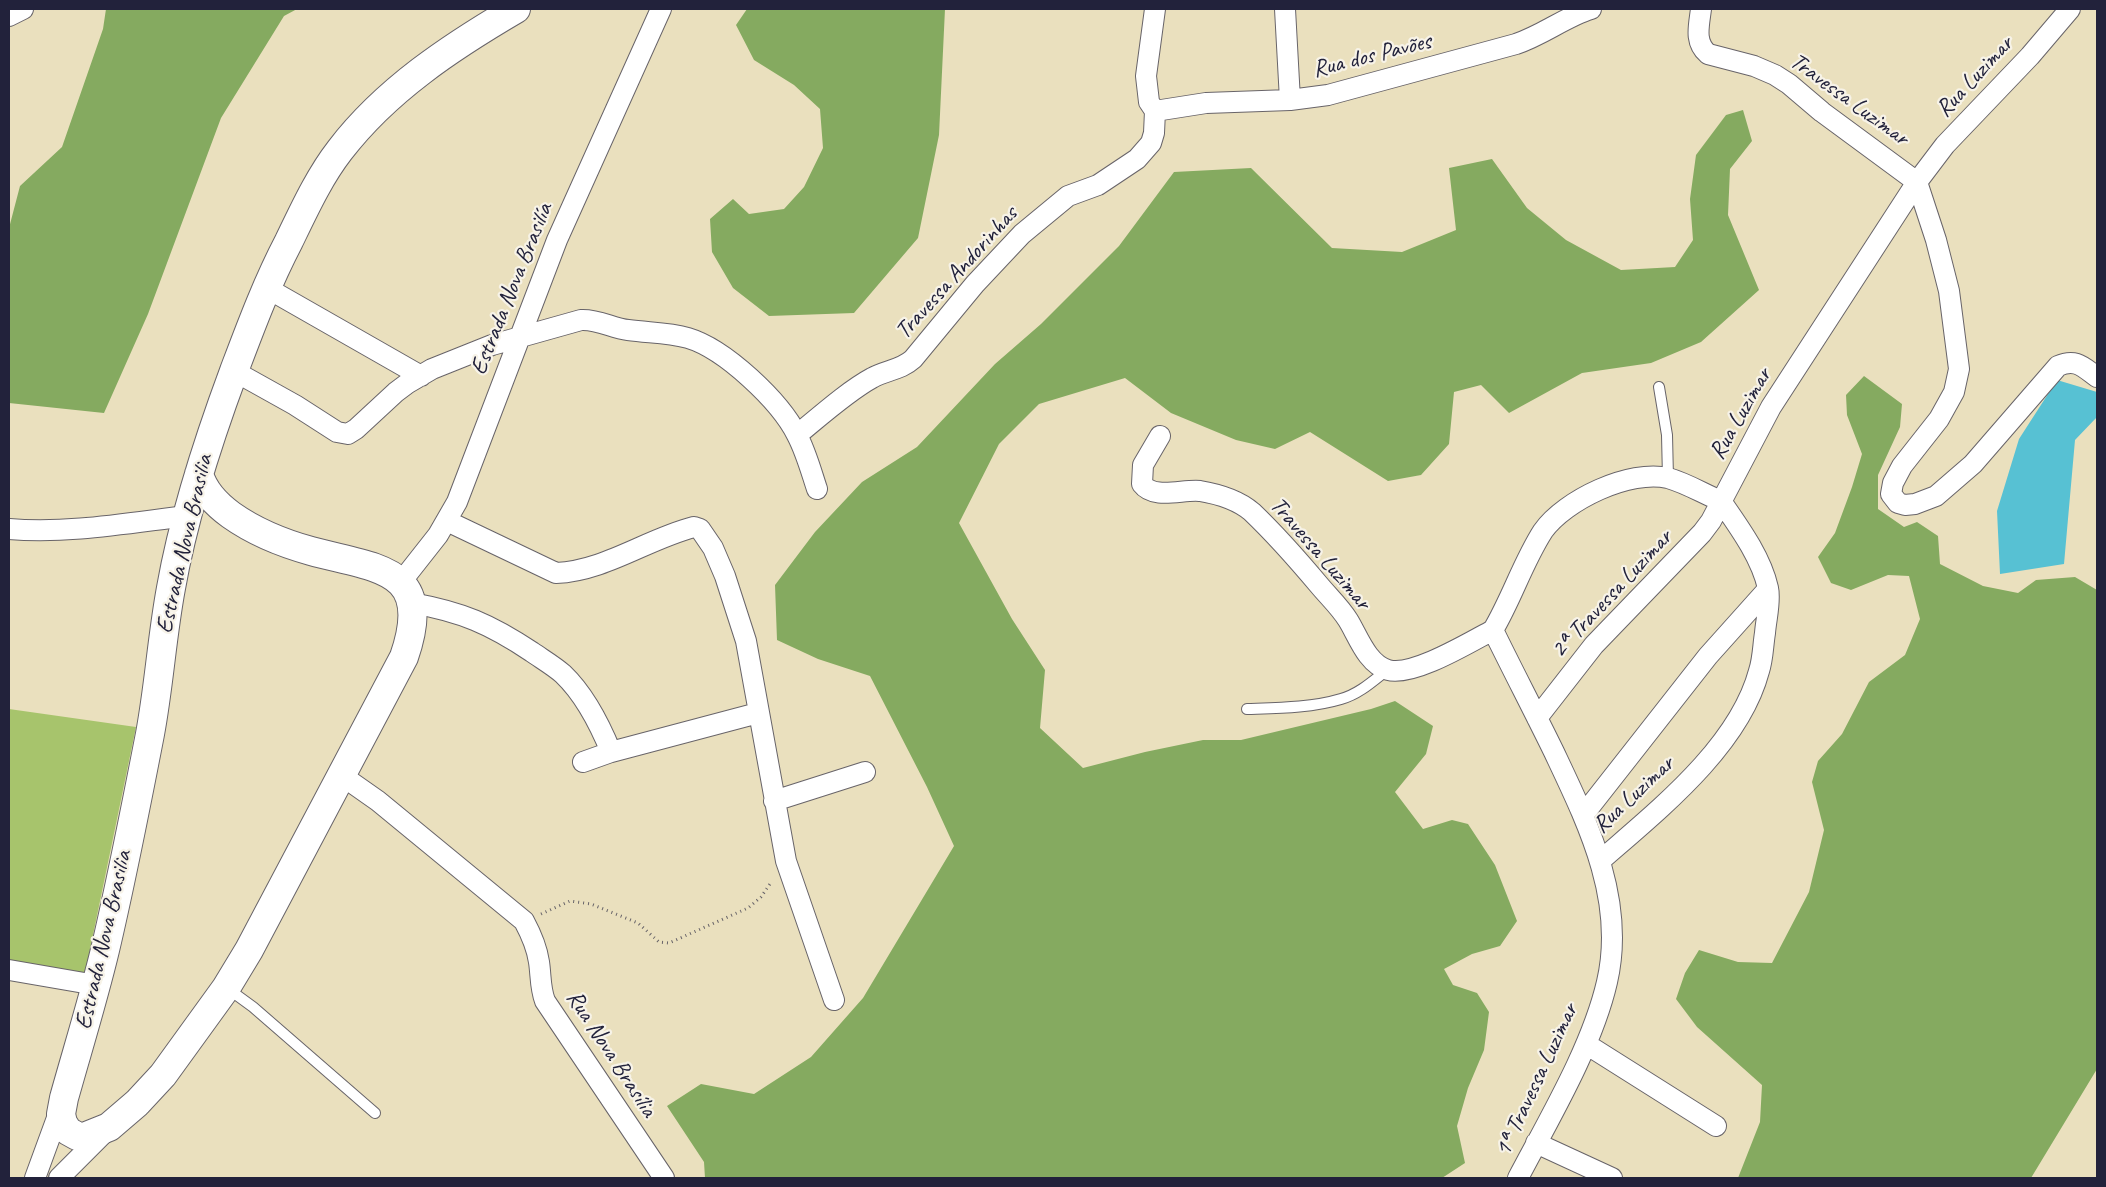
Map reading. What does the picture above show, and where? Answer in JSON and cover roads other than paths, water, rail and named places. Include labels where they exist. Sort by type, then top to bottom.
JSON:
[{"type":"street","points":[[9,16],[13,9]]},
{"type":"street","points":[[9,16],[23,9]]},
{"type":"street","name":"Estrada Nova Brasilia","points":[[35,1178],[64,1098],[96,985],[151,729],[166,616],[187,516],[213,426],[265,287],[325,172],[351,136],[378,107],[410,80],[463,42],[516,9]]},
{"type":"street","name":"Estrada Nova Brasilía","points":[[407,593],[447,521],[467,476],[557,240],[661,9]]},
{"type":"street","points":[[1155,9],[1146,76],[1149,102],[1155,112]]},
{"type":"street","points":[[1284,9],[1290,100]]},
{"type":"street","name":"Rua dos Pavões","points":[[1155,112],[1222,101],[1290,100],[1328,94],[1383,81],[1532,39],[1578,13],[1591,9]]},
{"type":"street","name":"Travessa Luzimar","points":[[1701,9],[1698,40],[1702,50],[1708,54],[1754,66],[1790,84],[1822,112],[1917,182]]},
{"type":"street","name":"Rua Luzimar","points":[[1600,861],[1670,800],[1718,746],[1743,710],[1759,671],[1767,612],[1768,589],[1758,562],[1738,526],[1721,501],[1772,406],[1917,182],[1945,145],[2030,56],[2070,9]]},
{"type":"street","name":"Travessa Andorinhas","points":[[797,435],[870,379],[890,369],[905,366],[913,359],[975,284],[1022,234],[1068,196],[1098,185],[1137,159],[1151,143],[1154,133],[1155,112]]},
{"type":"street","points":[[1917,182],[1936,240],[1948,291],[1959,369],[1954,392],[1939,419],[1902,466],[1893,483],[1892,494],[1898,503],[1905,505],[1916,504],[1936,496],[1973,464],[2058,366],[2068,361],[2078,364],[2097,377]]},
{"type":"street","points":[[265,287],[421,376]]},
{"type":"street","points":[[234,371],[344,434],[356,429],[396,392],[432,369],[492,345],[519,337],[581,320],[592,319],[620,329],[659,332],[689,338],[706,345],[739,368],[783,415],[797,435],[817,489]]},
{"type":"street","name":"Travessa Luzimar","points":[[1160,436],[1143,465],[1142,484],[1146,489],[1157,492],[1199,491],[1241,504],[1289,550],[1338,605],[1366,652],[1387,670]]},
{"type":"street","points":[[199,474],[202,483],[215,502],[241,522],[262,534],[313,551],[367,564],[407,593],[476,619],[515,640],[563,674],[580,693],[602,729],[611,752]]},
{"type":"street","points":[[1387,670],[1399,670],[1431,661],[1493,630],[1506,608],[1535,546],[1551,521],[1589,494],[1624,480],[1640,476],[1668,478],[1721,501]]},
{"type":"street","name":"2ª Travessa Luzimar","points":[[1537,718],[1594,645],[1702,533],[1721,501]]},
{"type":"street","points":[[9,529],[34,531],[64,529],[187,516]]},
{"type":"street","points":[[447,521],[556,573],[573,572],[592,567],[687,529],[694,527],[700,529],[713,548],[722,569],[746,641],[786,861],[834,1000]]},
{"type":"street","points":[[1584,814],[1708,656],[1768,589]]},
{"type":"street","points":[[59,1178],[164,1075],[226,988],[272,908],[303,844],[404,657],[410,639],[407,593]]},
{"type":"street","name":"1ª Travessa Luzimar","points":[[1493,630],[1584,814],[1600,861],[1610,901],[1613,928],[1612,959],[1607,984],[1586,1044],[1518,1178]]},
{"type":"street","points":[[583,762],[611,752],[758,713]]},
{"type":"street","points":[[774,801],[865,772]]},
{"type":"street","name":"Rua Nova Brasília","points":[[341,775],[378,801],[524,921],[534,942],[539,961],[541,991],[545,1001],[664,1178]]},
{"type":"street","points":[[9,970],[96,985]]},
{"type":"street","points":[[1586,1044],[1716,1126]]},
{"type":"street","points":[[64,1098],[62,1114],[68,1131],[77,1136],[84,1137],[109,1127]]},
{"type":"street","points":[[1536,1143],[1612,1178]]},
{"type":"lane","points":[[1659,387],[1667,435],[1668,478]]},
{"type":"lane","points":[[1247,709],[1308,706],[1342,699],[1368,685],[1387,670]]},
{"type":"lane","points":[[226,988],[253,1007],[375,1113]]},
{"type":"water","points":[[2057,380],[2097,392],[2097,417],[2075,440],[2064,564],[2000,574],[1997,511],[2019,439]]}]
